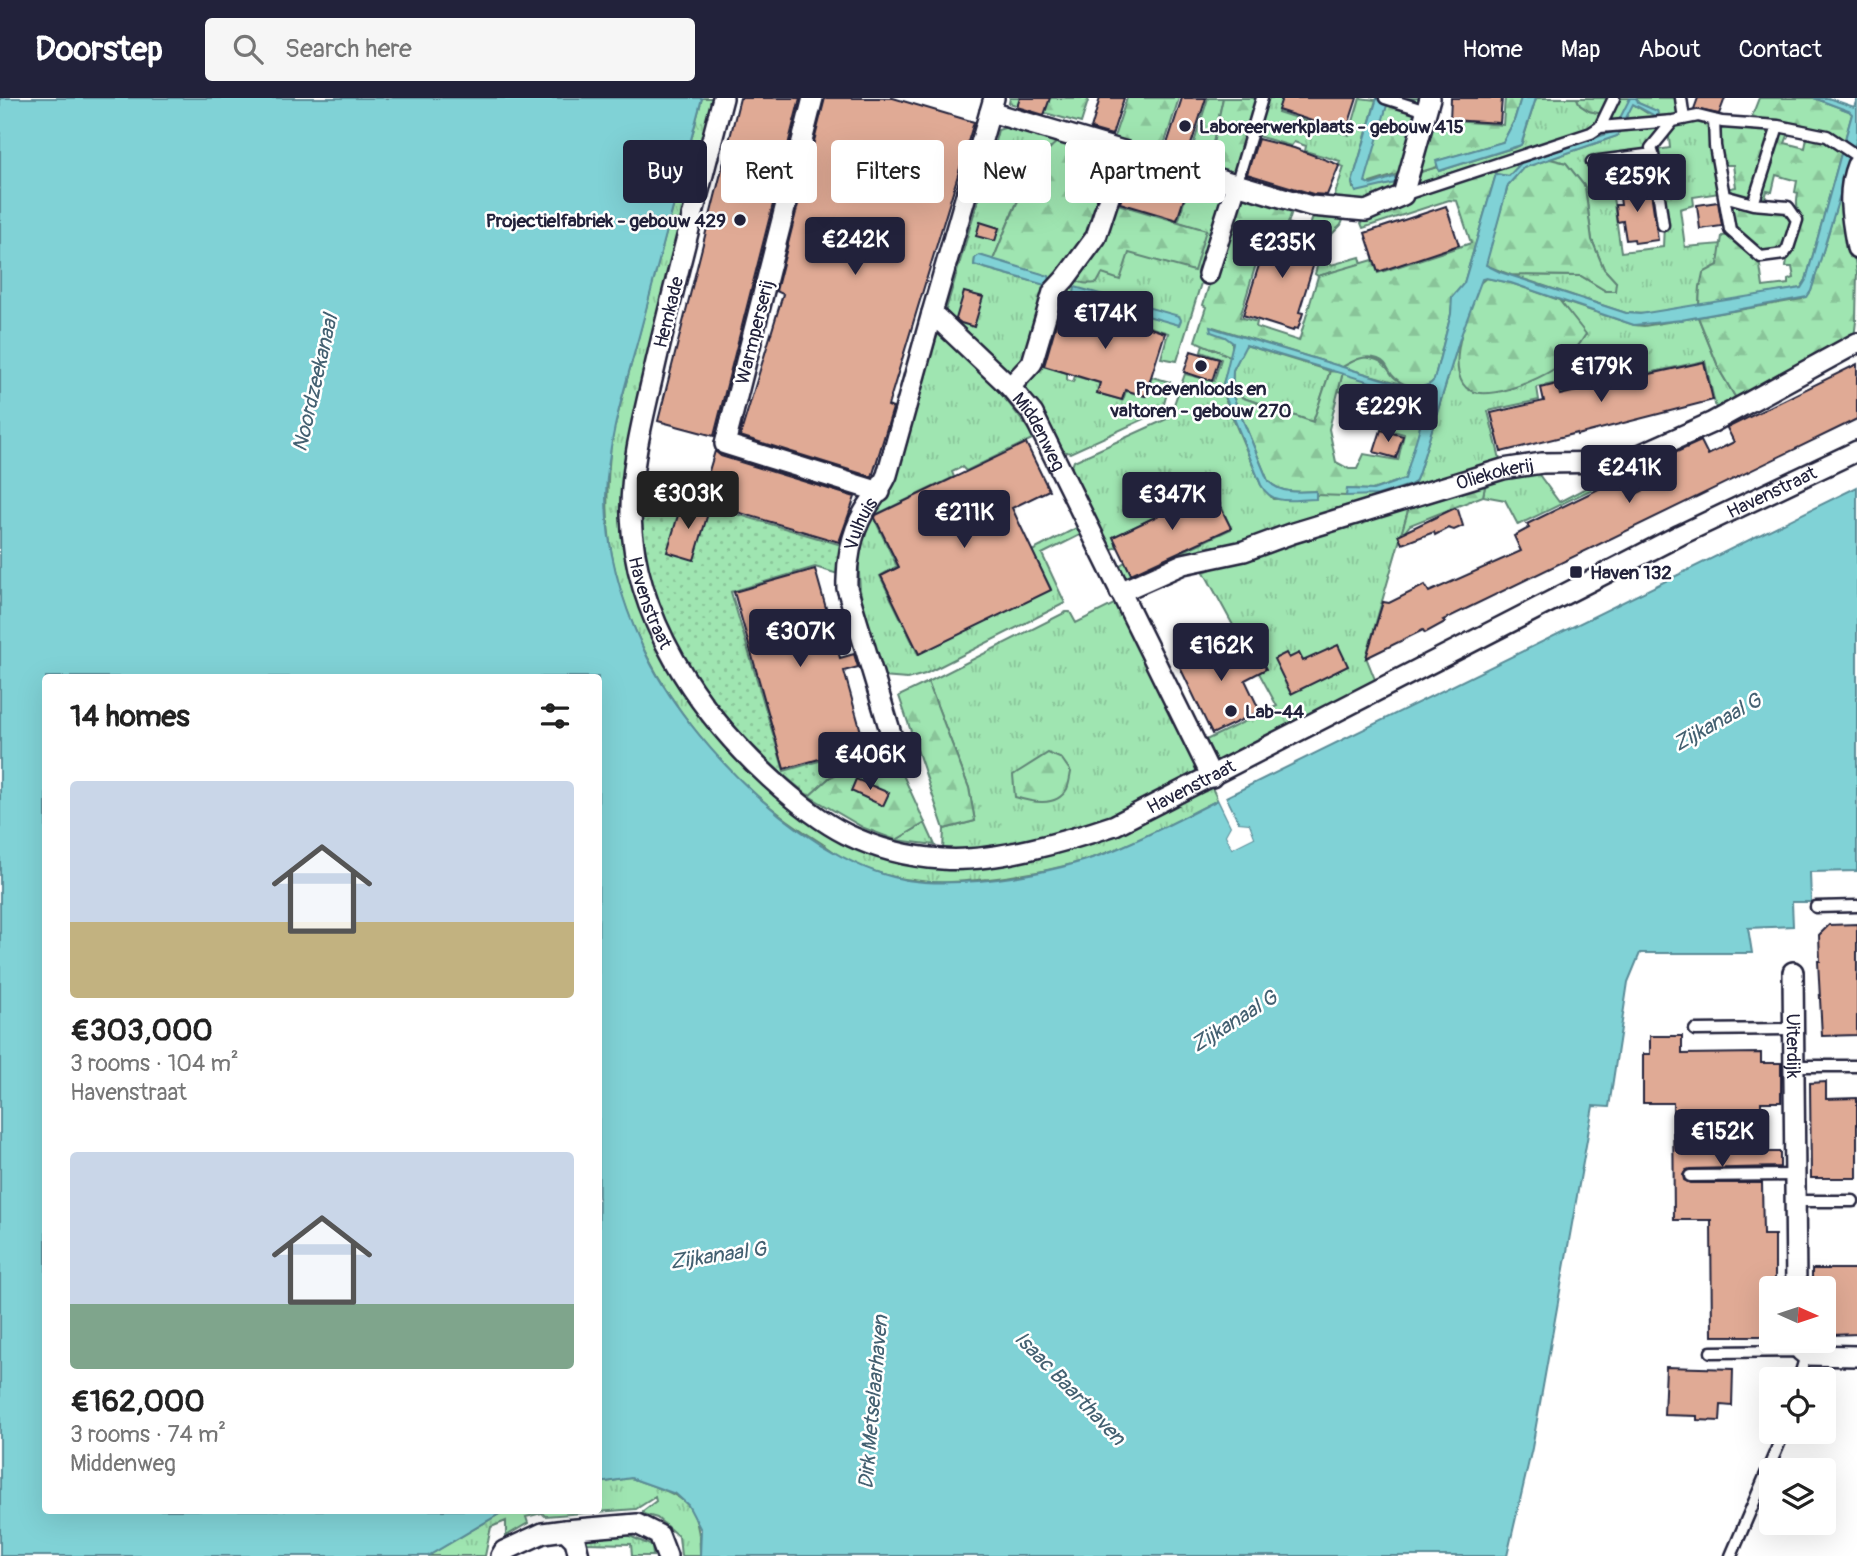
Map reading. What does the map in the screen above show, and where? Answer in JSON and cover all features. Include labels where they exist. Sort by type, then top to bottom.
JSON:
[{"type":"street","name":"Hemkade","points":[[632,530],[634,481],[645,411],[723,98]]},
{"type":"street","name":"Warmperserij","points":[[813,98],[725,444],[880,492]]},
{"type":"street","points":[[1225,182],[1311,206],[1366,211],[1403,195],[1428,104]]},
{"type":"street","points":[[932,313],[992,105],[1090,140]]},
{"type":"street","points":[[1857,165],[1852,178],[1851,215],[1857,248]]},
{"type":"street","points":[[1208,274],[1236,185]]},
{"type":"street","points":[[1010,387],[1032,363],[1054,292],[1096,237],[1107,203]]},
{"type":"street","name":"Middenweg","points":[[932,313],[1010,387],[1033,414],[1212,777]]},
{"type":"street","name":"Vulhuis","points":[[892,737],[847,588],[846,563],[862,514],[880,492],[887,475],[932,313]]},
{"type":"street","name":"Oliekokerij","points":[[1120,592],[1183,564],[1244,551],[1290,534],[1503,469],[1542,463],[1624,462],[1711,423],[1857,343]]},
{"type":"street","name":"Havenstraat","points":[[632,530],[643,588],[659,631],[680,671],[739,749],[818,818],[846,834],[904,854],[943,860],[983,857],[1067,841],[1115,825],[1680,535],[1857,451]]},
{"type":"street","name":"Uiterdijk","points":[[1793,972],[1796,1276]]},
{"type":"street","points":[[1833,1353],[1857,1356]]},
{"type":"street","points":[[501,1556],[504,1551],[543,1533],[638,1524],[659,1535],[667,1556]]},
{"type":"street","points":[[565,1530],[576,1540],[579,1556]]},
{"type":"lane","points":[[1236,185],[1262,98]]},
{"type":"lane","points":[[1600,127],[1614,98]]},
{"type":"lane","points":[[1663,225],[1651,148],[1678,120],[1682,98]]},
{"type":"lane","points":[[1389,99],[1428,104]]},
{"type":"lane","points":[[1403,195],[1591,133],[1600,127],[1698,116],[1778,126],[1827,136],[1857,156]]},
{"type":"lane","points":[[1714,120],[1715,146],[1730,230],[1761,257],[1784,254],[1797,220],[1788,207],[1753,204],[1724,196]]},
{"type":"lane","points":[[1753,204],[1778,126]]},
{"type":"lane","points":[[1592,162],[1653,154]]},
{"type":"lane","points":[[1816,907],[1857,906]]},
{"type":"lane","points":[[1695,1030],[1794,1029]]},
{"type":"lane","points":[[1794,1066],[1857,1066]]},
{"type":"lane","points":[[1690,1176],[1795,1175]]},
{"type":"lane","points":[[1796,1201],[1853,1201]]},
{"type":"lane","points":[[1711,1352],[1759,1350]]},
{"type":"lane","points":[[1731,1556],[1779,1444]]},
{"type":"green space","points":[[702,98],[720,98],[707,151],[707,140],[691,140]]},
{"type":"green space","points":[[1010,98],[1089,98],[1081,123],[1009,103]]},
{"type":"green space","points":[[1127,98],[1179,98],[1166,140],[1113,140]]},
{"type":"green space","points":[[1208,98],[1223,98],[1214,140],[1195,140]]},
{"type":"green space","points":[[1223,98],[1258,98],[1232,179],[1225,177],[1225,140],[1214,140]]},
{"type":"green space","points":[[1265,98],[1282,98],[1278,112],[1349,135],[1360,98],[1376,100],[1352,183],[1353,188],[1395,178],[1405,172],[1398,193],[1366,205],[1332,203],[1344,167],[1339,165],[1340,161],[1305,151],[1306,146],[1294,142],[1291,146],[1254,135]]},
{"type":"green space","points":[[1389,98],[1427,98],[1405,172],[1367,184],[1364,179]]},
{"type":"green space","points":[[1505,98],[1521,98],[1514,121],[1503,142],[1437,161],[1437,167],[1414,174],[1429,119],[1503,125]]},
{"type":"green space","points":[[1536,98],[1577,98],[1580,105],[1589,111],[1603,114],[1595,128],[1408,190],[1414,174],[1437,167],[1439,171],[1519,146]]},
{"type":"green space","points":[[1577,98],[1611,98],[1603,114],[1589,111],[1580,105]]},
{"type":"green space","points":[[1616,98],[1630,98],[1631,103],[1647,113],[1656,111],[1638,103],[1636,98],[1683,98],[1684,111],[1697,114],[1618,123],[1613,132],[1522,162],[1509,176],[1496,174],[1494,168],[1595,133]]},
{"type":"green space","points":[[1759,98],[1814,98],[1852,114],[1806,280],[1801,288],[1699,306],[1703,273],[1718,265],[1722,236],[1737,240],[1759,259],[1763,287],[1788,284],[1788,280],[1794,278],[1792,267],[1786,267],[1799,222],[1798,193],[1795,192],[1797,181],[1776,175],[1772,192],[1767,191],[1764,203],[1755,202],[1779,129],[1790,131],[1785,143],[1805,148],[1809,128],[1791,123],[1775,124],[1752,116]]},
{"type":"green space","points":[[1698,118],[1713,122],[1720,193],[1693,197],[1694,205],[1680,209],[1685,247],[1722,244],[1718,265],[1700,287],[1699,306],[1647,314],[1626,313],[1511,275],[1581,276],[1606,291],[1616,282],[1604,269],[1592,240],[1585,187],[1566,163],[1550,159],[1617,136],[1622,127],[1670,123],[1645,151],[1593,160],[1593,155],[1590,156],[1591,165],[1608,163],[1621,252],[1663,247],[1664,224],[1657,150],[1670,148],[1669,138],[1660,140],[1675,123]]},
{"type":"green space","points":[[1013,125],[1061,139],[1051,148],[1051,140],[995,140],[998,130]]},
{"type":"green space","points":[[1718,125],[1774,130],[1752,200],[1725,195],[1725,189],[1736,187],[1733,165],[1722,165],[1716,131]]},
{"type":"green space","points":[[1061,139],[1065,140],[1065,203],[1102,203],[1092,235],[1053,282],[1048,276],[993,260],[1017,203],[1051,203],[1051,148]]},
{"type":"green space","points":[[1651,155],[1655,182],[1619,187],[1614,161]]},
{"type":"green space","points":[[1851,156],[1849,225],[1857,273],[1853,347],[1737,400],[1720,371],[1698,317],[1802,299],[1811,291]]},
{"type":"green space","points":[[1550,159],[1566,163],[1585,187],[1592,240],[1604,269],[1616,282],[1615,291],[1606,291],[1581,276],[1511,275],[1485,265],[1508,185],[1523,168]]},
{"type":"green space","points":[[1494,168],[1496,174],[1464,283],[1453,300],[1434,380],[1430,384],[1415,387],[1404,384],[1392,376],[1378,359],[1359,359],[1342,367],[1213,327],[1232,341],[1232,357],[1195,341],[1237,191],[1293,208],[1284,236],[1266,231],[1240,317],[1257,322],[1256,327],[1299,341],[1318,276],[1373,260],[1378,273],[1471,243],[1457,201],[1449,200],[1363,228],[1359,218],[1410,195]]},
{"type":"green space","points":[[1225,188],[1230,189],[1177,361],[1161,358],[1168,333],[1086,307],[1084,311],[1060,304],[1073,276],[1102,274],[1128,252],[1206,231],[1178,222],[1184,203],[1225,203]]},
{"type":"green space","points":[[1727,199],[1783,210],[1794,217],[1783,250],[1760,253],[1733,230]]},
{"type":"green space","points":[[674,203],[694,203],[634,451],[686,687],[850,840],[982,860],[1210,784],[1218,800],[1103,854],[1033,873],[989,879],[929,882],[875,872],[839,856],[754,793],[723,763],[670,695],[648,657],[630,618],[617,578],[610,543],[608,472],[612,436]]},
{"type":"green space","points":[[977,203],[1017,203],[993,260],[979,255],[975,258],[974,265],[1045,285],[1053,282],[1027,363],[1011,379],[945,313]]},
{"type":"green space","points":[[1114,203],[1206,230],[1194,271],[1129,253],[1120,280],[1102,274],[1097,283],[1084,283],[1073,276]]},
{"type":"green space","points":[[1314,213],[1344,218],[1330,236],[1326,260],[1331,265],[1360,257],[1362,264],[1318,276],[1315,274],[1322,248],[1305,243]]},
{"type":"green space","points":[[1486,278],[1511,283],[1559,300],[1586,334],[1570,356],[1549,372],[1509,389],[1482,393],[1471,391],[1463,384],[1457,361],[1466,320],[1479,284]]},
{"type":"green space","points":[[1559,300],[1634,325],[1644,326],[1698,317],[1720,371],[1737,400],[1717,413],[1705,361],[1615,380],[1610,359],[1577,365],[1582,388],[1561,394],[1558,383],[1537,387],[1539,400],[1488,411],[1501,463],[1133,582],[1121,578],[1116,568],[1125,562],[1132,575],[1231,529],[1214,489],[1113,537],[1117,547],[1108,551],[1070,472],[1074,461],[1169,418],[1185,374],[1214,381],[1221,359],[1201,352],[1203,344],[1232,357],[1223,383],[1224,397],[1261,485],[1273,499],[1316,498],[1316,495],[1378,495],[1415,482],[1460,338],[1458,367],[1586,335]]},
{"type":"green space","points":[[939,330],[1001,395],[1034,438],[966,471],[962,467],[952,472],[954,477],[873,516],[897,566],[880,576],[918,654],[1051,589],[1032,551],[1078,527],[1082,534],[1042,554],[1065,603],[925,674],[907,679],[882,677],[875,660],[860,590],[858,557],[871,516],[892,478]]},
{"type":"green space","points":[[1245,345],[1330,371],[1313,422],[1232,394],[1233,370]]},
{"type":"green space","points":[[1361,357],[1378,360],[1405,385],[1342,367]]},
{"type":"green space","points":[[1036,364],[1067,373],[1067,380],[1073,382],[1075,376],[1100,383],[1097,393],[1123,400],[1126,391],[1146,396],[1152,377],[1170,382],[1164,404],[1151,416],[1070,453],[1059,450],[1019,388]]},
{"type":"green space","points":[[1330,371],[1343,372],[1329,429],[1336,462],[1349,469],[1357,469],[1364,454],[1398,460],[1404,434],[1373,426],[1380,408],[1422,427],[1405,479],[1372,490],[1348,489],[1346,496],[1284,490],[1268,481],[1232,394],[1313,422]]},
{"type":"green space","points":[[1343,372],[1424,398],[1427,402],[1422,427],[1380,408],[1380,400],[1338,391]]},
{"type":"green space","points":[[1706,426],[1712,431],[1518,525],[1505,500],[1483,496],[1487,477],[1537,472],[1559,502]]},
{"type":"green space","points":[[1487,477],[1483,496],[1410,525],[1400,538],[1410,504]]},
{"type":"green space","points":[[641,480],[696,496],[696,502],[845,546],[838,574],[815,567],[731,592],[784,771],[889,741],[893,753],[879,754],[830,777],[809,796],[753,746],[704,688],[665,622],[652,587],[643,550]]},
{"type":"green space","points":[[1410,504],[1366,657],[1378,687],[1218,764],[1206,740],[1277,706],[1204,572],[1255,551]]},
{"type":"green space","points":[[1118,602],[1201,775],[1120,816],[1070,832],[996,848],[943,851],[944,829],[975,821],[969,788],[928,682],[1066,612],[1070,612],[1076,623]]},
{"type":"green space","points":[[928,682],[969,788],[975,821],[944,829],[899,696]]},
{"type":"green space","points":[[885,752],[893,753],[925,823],[896,840],[864,828],[809,796],[830,777]]},
{"type":"green space","points":[[1048,753],[1062,759],[1071,772],[1067,789],[1050,801],[1036,802],[1015,797],[1013,775]]},
{"type":"green space","points":[[925,823],[935,845],[896,840]]},
{"type":"green space","points":[[631,1478],[662,1489],[684,1501],[696,1521],[700,1556],[681,1556],[679,1537],[657,1518],[643,1514],[643,1511],[656,1501],[655,1497],[636,1509],[602,1512],[602,1483]]},
{"type":"green space","points":[[499,1514],[538,1514],[526,1517],[528,1523],[506,1536],[506,1521],[491,1527],[485,1556],[428,1556]]},
{"type":"green space","points":[[623,1533],[652,1546],[653,1556],[632,1556],[631,1544],[585,1543],[576,1536]]},
{"type":"water","points":[[0,98],[702,98],[691,140],[623,140],[623,203],[674,203],[613,435],[606,496],[616,574],[635,630],[663,685],[723,762],[760,798],[799,830],[841,856],[883,874],[924,882],[969,882],[1015,877],[1061,867],[1119,848],[1218,800],[1231,826],[1226,835],[1232,848],[1254,837],[1249,824],[1239,823],[1226,797],[1857,487],[1857,871],[1810,872],[1811,902],[1792,902],[1793,926],[1748,928],[1752,953],[1640,953],[1628,982],[1609,1107],[1593,1106],[1532,1448],[1507,1556],[700,1556],[701,1530],[688,1505],[676,1494],[631,1478],[602,1483],[602,674],[42,674],[42,1514],[499,1514],[428,1556],[0,1556]]},
{"type":"water","points":[[1377,98],[1389,98],[1365,182],[1371,185],[1394,177],[1397,180],[1395,183],[1356,192],[1352,183]]},
{"type":"water","points":[[1521,98],[1536,98],[1521,145],[1439,171],[1436,161],[1503,142],[1514,121]]},
{"type":"water","points":[[1630,98],[1636,98],[1638,103],[1657,111],[1658,114],[1655,116],[1633,104],[1617,136],[1523,168],[1508,185],[1486,265],[1626,313],[1640,314],[1801,288],[1806,280],[1852,114],[1814,98],[1828,98],[1854,107],[1857,99],[1857,138],[1807,297],[1681,320],[1634,325],[1511,283],[1482,279],[1460,338],[1415,482],[1378,495],[1346,496],[1347,489],[1373,490],[1405,479],[1427,402],[1424,398],[1246,345],[1233,370],[1232,394],[1268,481],[1284,490],[1316,491],[1316,499],[1285,500],[1266,492],[1222,389],[1233,343],[1211,332],[1210,327],[1400,384],[1423,387],[1429,384],[1434,380],[1451,314],[1452,297],[1464,283],[1496,174],[1509,176],[1522,162],[1613,132]]},
{"type":"water","points":[[979,255],[1049,276],[1050,281],[1045,285],[974,265],[975,258]]},
{"type":"water","points":[[1075,287],[1179,316],[1181,320],[1179,325],[1077,296],[1074,294]]},
{"type":"pier","points":[[1224,794],[1238,823],[1249,824],[1254,837],[1232,848],[1226,835],[1231,826],[1217,797],[1221,798],[1234,825],[1230,835],[1233,843],[1250,835],[1246,827],[1236,825],[1222,798]]},
{"type":"building","name":"Projectielfabriek - gebouw 429","points":[[740,98],[800,98],[789,140],[729,140]]},
{"type":"building","points":[[825,98],[893,98],[974,122],[969,140],[958,140],[958,175],[888,406],[893,408],[872,477],[740,436],[783,294],[776,291],[798,203],[817,203],[817,140],[814,140]]},
{"type":"building","points":[[1020,98],[1050,98],[1044,115],[1017,107]]},
{"type":"building","points":[[1100,98],[1124,98],[1112,135],[1091,129]]},
{"type":"building","name":"Laboreerwerkplaats - gebouw 415","points":[[1182,98],[1206,98],[1192,140],[1168,140]]},
{"type":"building","points":[[1282,98],[1357,98],[1346,132],[1278,110]]},
{"type":"building","points":[[1451,98],[1502,98],[1500,123],[1450,120]]},
{"type":"building","points":[[1698,98],[1725,98],[1719,114],[1694,109]]},
{"type":"building","points":[[1258,139],[1294,148],[1337,164],[1339,166],[1327,195],[1313,194],[1247,174]]},
{"type":"building","name":"Projectielfabriek - gebouw 429","points":[[721,173],[721,203],[773,203],[714,436],[658,421]]},
{"type":"building","points":[[1650,185],[1658,240],[1635,243],[1634,239],[1626,240],[1623,221],[1617,222],[1615,205],[1621,205],[1619,190]]},
{"type":"building","points":[[1718,202],[1722,226],[1700,229],[1697,205]]},
{"type":"building","points":[[1120,203],[1183,203],[1177,220]]},
{"type":"building","points":[[1446,206],[1459,245],[1378,272],[1365,233]]},
{"type":"building","points":[[980,222],[999,228],[995,241],[976,236]]},
{"type":"building","points":[[1290,224],[1307,229],[1302,245],[1318,250],[1299,312],[1303,313],[1298,329],[1294,328],[1293,331],[1243,315],[1269,234],[1285,239]]},
{"type":"building","points":[[964,292],[983,297],[974,327],[956,319]]},
{"type":"building","points":[[1061,307],[1085,313],[1087,307],[1165,333],[1145,396],[1125,390],[1122,400],[1097,393],[1100,383],[1044,366]]},
{"type":"building","name":"Proevenloods en valtoren - gebouw 270","points":[[1191,351],[1219,359],[1212,381],[1184,372]]},
{"type":"building","points":[[1608,359],[1614,382],[1704,362],[1713,400],[1501,452],[1491,413],[1544,401],[1541,388],[1557,384],[1560,395],[1585,389],[1580,366]]},
{"type":"building","points":[[1857,364],[1857,419],[1443,620],[1445,622],[1425,633],[1423,630],[1366,658],[1383,602],[1389,603],[1425,585],[1429,592],[1521,551],[1514,536],[1529,528],[1527,524],[1621,478],[1630,497],[1668,478],[1659,460],[1701,441],[1708,455],[1734,442],[1727,428]]},
{"type":"building","points":[[1381,430],[1403,436],[1396,458],[1374,452]]},
{"type":"building","points":[[1026,443],[1049,490],[1012,508],[1051,590],[919,654],[881,576],[899,567],[875,518],[876,515]]},
{"type":"building","points":[[715,451],[721,456],[855,497],[839,542],[700,501]]},
{"type":"building","points":[[1212,490],[1231,528],[1131,574],[1113,537]]},
{"type":"building","points":[[682,502],[709,510],[694,560],[667,552]]},
{"type":"building","points":[[1455,508],[1463,526],[1454,530],[1448,528],[1435,535],[1434,532],[1402,544],[1398,535]]},
{"type":"building","points":[[815,569],[840,658],[854,654],[858,667],[844,671],[865,746],[784,769],[734,592]]},
{"type":"building","points":[[1224,636],[1236,662],[1257,651],[1266,669],[1245,680],[1260,711],[1212,734],[1176,659]]},
{"type":"building","points":[[1338,645],[1348,666],[1291,694],[1274,659],[1286,653],[1289,658],[1299,653],[1303,661]]},
{"type":"building","points":[[856,779],[889,793],[883,806],[851,791]]},
{"type":"building","points":[[1857,924],[1857,1035],[1822,1036],[1819,935],[1829,925]]},
{"type":"building","points":[[1650,1036],[1682,1036],[1682,1054],[1761,1053],[1761,1063],[1781,1063],[1781,1102],[1761,1102],[1762,1152],[1780,1152],[1780,1167],[1690,1169],[1683,1175],[1684,1180],[1690,1183],[1762,1183],[1763,1235],[1775,1235],[1775,1276],[1759,1276],[1759,1336],[1712,1336],[1711,1220],[1674,1220],[1673,1103],[1643,1103],[1643,1054],[1650,1054]]},
{"type":"building","points":[[1826,1082],[1826,1099],[1857,1098],[1857,1178],[1811,1178],[1810,1083]]},
{"type":"building","points":[[1812,1269],[1857,1269],[1857,1334],[1836,1335],[1836,1276],[1812,1276]]},
{"type":"building","points":[[1666,1367],[1733,1369],[1732,1406],[1721,1405],[1720,1421],[1697,1420],[1697,1416],[1664,1415]]},
{"type":"place","name":"Laboreerwerkplaats - gebouw 415","points":[[1185,126]]},
{"type":"place","name":"Projectielfabriek - gebouw 429","points":[[740,220]]},
{"type":"place","name":"Proevenloods en valtoren - gebouw 270","points":[[1201,366]]},
{"type":"place","name":"Haven 132","points":[[1576,572]]},
{"type":"place","name":"Lab-44","points":[[1231,711]]},
{"type":"water label","name":"Noordzeekanaal","points":[[315,383]]},
{"type":"water label","name":"Zijkanaal G","points":[[1717,722]]},
{"type":"water label","name":"Zijkanaal G","points":[[1234,1021]]},
{"type":"water label","name":"Zijkanaal G","points":[[718,1255]]},
{"type":"water label","name":"Isaac Baarthaven","points":[[1070,1388]]},
{"type":"water label","name":"Dirk Metselaarhaven","points":[[873,1402]]}]
